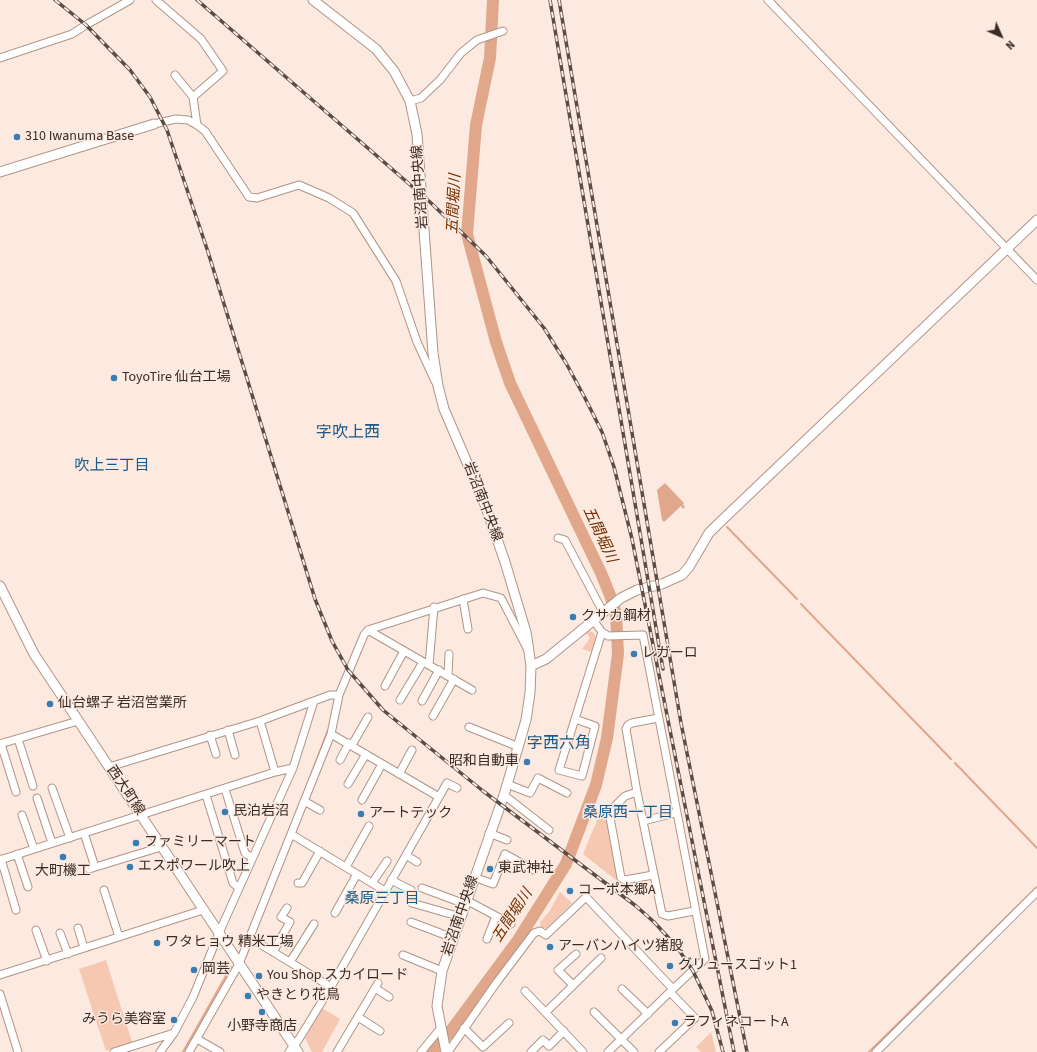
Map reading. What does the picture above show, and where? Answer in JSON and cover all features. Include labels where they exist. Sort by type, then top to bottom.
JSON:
[{"type":"street","points":[[0,58],[72,34],[130,0]]},
{"type":"street","points":[[156,0],[201,39],[223,71],[193,97]]},
{"type":"street","name":"岩沼南中央線","points":[[313,0],[376,49],[394,71],[410,101],[417,134],[433,353],[438,386],[444,409],[484,502],[505,562],[526,632],[531,666],[529,700],[526,720],[519,747],[504,795],[489,833],[442,971],[437,1006],[441,1031],[447,1052]]},
{"type":"street","points":[[768,0],[1037,280]]},
{"type":"street","points":[[410,101],[421,98],[440,80],[461,53],[477,40],[503,31]]},
{"type":"street","points":[[175,75],[193,97],[197,124]]},
{"type":"street","points":[[0,172],[154,124],[176,120],[188,120],[197,124],[205,131],[249,197],[257,198],[299,185],[329,198],[353,212],[396,281],[417,342],[438,386]]},
{"type":"street","points":[[531,666],[546,658],[621,598],[637,590],[662,584],[682,575],[690,567],[710,533],[718,524],[1037,220]]},
{"type":"street","points":[[558,538],[565,540],[604,611]]},
{"type":"street","name":"西大町線","points":[[0,586],[34,654],[219,933],[293,1049]]},
{"type":"street","points":[[189,1052],[239,964],[331,734],[339,695],[364,635],[368,630],[483,592],[501,598],[529,654]]},
{"type":"street","points":[[463,599],[468,629]]},
{"type":"street","points":[[400,700],[426,664],[434,607]]},
{"type":"street","points":[[593,620],[605,634],[642,636],[694,911],[705,959],[608,1052]]},
{"type":"street","points":[[368,630],[472,690]]},
{"type":"street","points":[[575,719],[594,726],[582,776],[559,770],[575,719],[605,634]]},
{"type":"street","points":[[385,686],[404,651]]},
{"type":"street","points":[[433,716],[451,677],[449,654]]},
{"type":"street","points":[[422,701],[439,670]]},
{"type":"street","points":[[109,767],[260,721],[330,695],[339,695]]},
{"type":"street","points":[[160,1052],[174,1033],[193,997],[219,933],[292,768],[314,701]]},
{"type":"street","points":[[340,760],[368,717]]},
{"type":"street","points":[[658,718],[632,723],[628,725],[626,729],[637,792],[653,875],[664,915],[694,911]]},
{"type":"street","points":[[16,792],[0,744],[78,721]]},
{"type":"street","points":[[260,721],[275,772]]},
{"type":"street","points":[[469,727],[519,747]]},
{"type":"street","points":[[228,730],[235,755]]},
{"type":"street","points":[[331,734],[439,797]]},
{"type":"street","points":[[210,735],[216,754]]},
{"type":"street","points":[[18,739],[33,786]]},
{"type":"street","points":[[399,774],[412,750]]},
{"type":"street","points":[[348,784],[366,754]]},
{"type":"street","points":[[362,800],[382,764]]},
{"type":"street","points":[[16,910],[1,860],[275,772],[292,768]]},
{"type":"street","points":[[507,784],[530,793],[538,778],[567,793]]},
{"type":"street","points":[[293,1049],[331,987],[447,783],[457,788]]},
{"type":"street","points":[[52,788],[70,838]]},
{"type":"street","points":[[225,789],[245,853],[252,858]]},
{"type":"street","points":[[637,792],[625,796],[610,812],[621,878],[625,880],[653,875]]},
{"type":"street","points":[[206,795],[233,883],[239,888]]},
{"type":"street","points":[[504,795],[549,830]]},
{"type":"street","points":[[37,798],[52,843]]},
{"type":"street","points":[[304,801],[320,810]]},
{"type":"street","points":[[643,821],[675,813]]},
{"type":"street","points":[[22,815],[34,849]]},
{"type":"street","points":[[346,867],[369,826]]},
{"type":"street","points":[[84,833],[92,868],[161,847]]},
{"type":"street","points":[[489,833],[507,840]]},
{"type":"street","points":[[291,834],[385,891]]},
{"type":"street","points":[[298,883],[302,883],[320,851]]},
{"type":"street","points":[[17,854],[28,887]]},
{"type":"street","points":[[474,877],[493,884],[505,854],[534,870]]},
{"type":"street","points":[[406,855],[417,862]]},
{"type":"street","points":[[372,883],[387,861]]},
{"type":"street","points":[[335,913],[357,874]]},
{"type":"street","points":[[391,880],[411,890]]},
{"type":"street","points":[[422,888],[466,902],[511,924]]},
{"type":"street","points":[[104,890],[118,938]]},
{"type":"street","points":[[876,1052],[1037,892]]},
{"type":"street","points":[[447,1052],[534,933],[540,931],[546,935],[586,897],[695,1018],[659,1052]]},
{"type":"street","points":[[412,903],[460,917]]},
{"type":"street","points":[[273,952],[290,922],[281,917],[287,908]]},
{"type":"street","points":[[0,975],[203,910]]},
{"type":"street","points":[[108,915],[118,938]]},
{"type":"street","points":[[487,939],[496,916]]},
{"type":"street","points":[[410,922],[453,938]]},
{"type":"street","points":[[290,962],[314,924]]},
{"type":"street","points":[[78,928],[84,948]]},
{"type":"street","points":[[36,930],[47,961]]},
{"type":"street","points":[[60,933],[68,954]]},
{"type":"street","points":[[250,938],[331,987]]},
{"type":"street","points":[[573,985],[558,970],[576,954]]},
{"type":"street","points":[[403,956],[442,971]]},
{"type":"street","points":[[546,1012],[601,958]]},
{"type":"street","points":[[337,1052],[377,986],[389,997]]},
{"type":"street","points":[[622,989],[648,1014]]},
{"type":"street","points":[[525,991],[583,1052]]},
{"type":"street","points":[[0,994],[18,1052]]},
{"type":"street","points":[[594,1012],[634,1052]]},
{"type":"street","points":[[358,1017],[380,1031]]},
{"type":"street","points":[[464,1028],[483,1048],[509,1024]]},
{"type":"street","points":[[421,1052],[441,1031]]},
{"type":"street","points":[[531,1052],[543,1040],[549,1046],[564,1032]]},
{"type":"street","points":[[114,1052],[174,1033]]},
{"type":"street","points":[[197,1039],[217,1051]]},
{"type":"shaded area","points":[[665,483],[684,503],[683,505],[685,507],[683,509],[681,506],[664,522],[662,520],[657,490]]},
{"type":"shaded area","points":[[588,630],[594,633],[596,638],[592,652],[582,649],[590,638],[586,632]]},
{"type":"shaded area","points":[[608,814],[621,884],[583,854],[598,818]]},
{"type":"shaded area","points":[[560,892],[572,903],[547,928],[541,928],[540,922],[549,912]]},
{"type":"shaded area","points":[[106,960],[132,1042],[106,1051],[79,969]]},
{"type":"shaded area","points":[[322,1008],[340,1019],[322,1052],[312,1052],[305,1038]]},
{"type":"shaded area","points":[[711,1032],[716,1052],[701,1052],[696,1047]]},
{"type":"waterway","name":"五間堀川","points":[[432,1052],[450,1032],[518,940],[566,864],[596,785],[607,738],[618,654],[616,614],[610,595],[601,573],[510,383],[496,342],[467,234],[476,125],[490,58],[493,0]]},
{"type":"waterway","points":[[727,527],[797,599]]},
{"type":"waterway","points":[[801,604],[951,759]]},
{"type":"waterway","points":[[307,785],[328,730]]},
{"type":"waterway","points":[[955,763],[1037,848]]},
{"type":"waterway","points":[[869,1052],[1037,887]]},
{"type":"waterway","points":[[183,1052],[231,967]]},
{"type":"railway","points":[[55,0],[86,25],[130,70],[150,97],[167,130],[208,252],[315,599],[332,641],[348,670],[383,710],[483,791],[636,906],[654,922],[677,947],[693,971],[712,1011],[723,1052]]},
{"type":"railway","points":[[197,0],[430,202],[486,256],[544,328],[566,363],[585,398],[602,432],[614,467],[632,539],[734,1052]]},
{"type":"railway","points":[[550,0],[663,669]]},
{"type":"railway","points":[[559,0],[681,723],[747,1052]]},
{"type":"place","name":"310 Iwanuma Base","points":[[17,137]]},
{"type":"place","name":"ToyoTire 仙台工場","points":[[114,378]]},
{"type":"place","name":"クサカ鋼材","points":[[573,617]]},
{"type":"place","name":"レガーロ","points":[[634,654]]},
{"type":"place","name":"仙台螺子 岩沼営業所","points":[[50,704]]},
{"type":"place","name":"昭和自動車","points":[[527,762]]},
{"type":"place","name":"民泊岩沼","points":[[225,812]]},
{"type":"place","name":"アートテック","points":[[361,814]]},
{"type":"place","name":"ファミリーマート","points":[[136,843]]},
{"type":"place","name":"大町機工","points":[[63,857]]},
{"type":"place","name":"エスポワール吹上","points":[[130,867]]},
{"type":"place","name":"東武神社","points":[[490,869]]},
{"type":"place","name":"コーポ本郷A","points":[[570,891]]},
{"type":"place","name":"ワタヒョウ 精米工場","points":[[157,943]]},
{"type":"place","name":"アーバンハイツ猪股","points":[[550,947]]},
{"type":"place","name":"グリュースゴット1","points":[[670,966]]},
{"type":"place","name":"岡芸","points":[[194,970]]},
{"type":"place","name":"You Shop スカイロード","points":[[259,976]]},
{"type":"place","name":"やきとり花鳥","points":[[248,996]]},
{"type":"place","name":"小野寺商店","points":[[262,1012]]},
{"type":"place","name":"みうら美容室","points":[[174,1020]]},
{"type":"place","name":"ラフィネコートA","points":[[675,1023]]},
{"type":"district","name":"字吹上西","points":[[348,433]]},
{"type":"district","name":"吹上三丁目","points":[[112,467]]},
{"type":"district","name":"字西六角","points":[[559,744]]},
{"type":"district","name":"桑原西一丁目","points":[[628,814]]},
{"type":"district","name":"桑原三丁目","points":[[382,900]]}]
